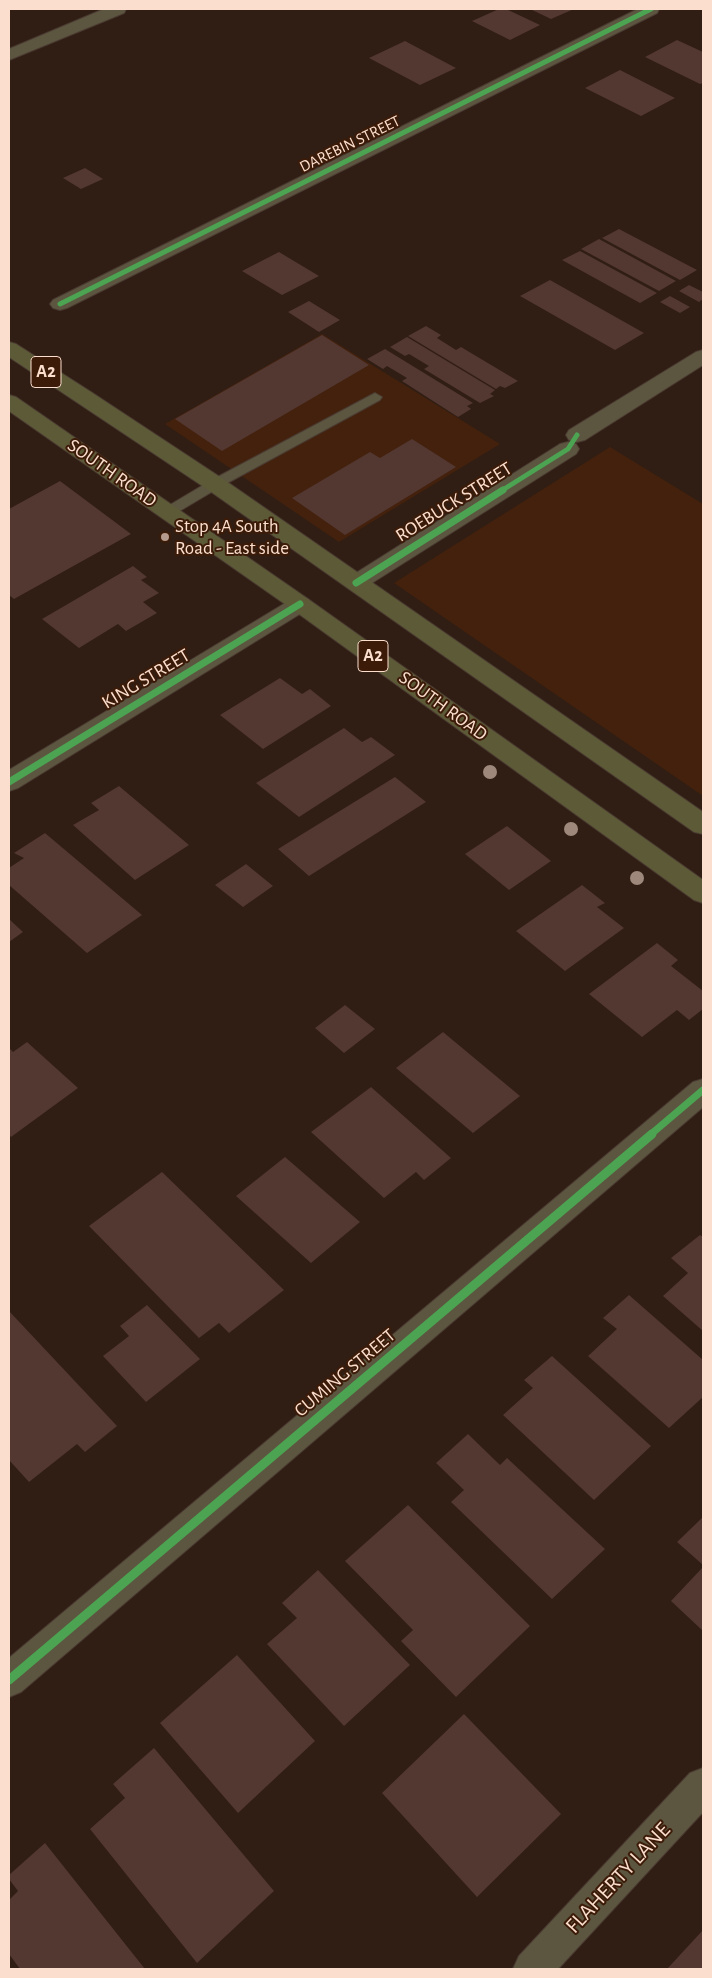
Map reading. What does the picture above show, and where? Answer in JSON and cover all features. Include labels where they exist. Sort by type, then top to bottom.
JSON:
[{"type":"highway","name":"A2","points":[[9,348],[215,484],[703,825]]},
{"type":"highway","name":"SOUTH ROAD","points":[[9,401],[300,604],[703,893]]},
{"type":"street","points":[[70,9],[90,20]]},
{"type":"street","points":[[9,55],[118,9]]},
{"type":"street","name":"DAREBIN STREET","points":[[60,304],[651,9]]},
{"type":"street","name":"ROEBUCK STREET","points":[[356,583],[703,356]]},
{"type":"street","name":"KING STREET","points":[[9,782],[300,604]]},
{"type":"street","name":"CUMING STREET","points":[[9,1680],[703,1090]]},
{"type":"street","name":"FLAHERTY LANE","points":[[532,1969],[703,1786]]},
{"type":"lane","points":[[168,512],[215,484],[374,397]]},
{"type":"shaded area","points":[[322,334],[500,444],[339,542],[165,424]]},
{"type":"shaded area","points":[[610,447],[703,504],[703,796],[394,583]]},
{"type":"building","points":[[499,9],[506,9],[540,25],[510,40],[472,21]]},
{"type":"building","points":[[530,9],[574,9],[551,19]]},
{"type":"building","points":[[677,40],[703,52],[703,83],[700,84],[645,57]]},
{"type":"building","points":[[405,41],[456,68],[420,85],[369,58]]},
{"type":"building","points":[[620,70],[675,98],[641,116],[585,88]]},
{"type":"building","points":[[85,168],[103,179],[81,189],[63,178]]},
{"type":"building","points":[[619,229],[697,270],[680,280],[602,238]]},
{"type":"building","points":[[599,239],[676,281],[659,291],[581,249]]},
{"type":"building","points":[[580,251],[657,293],[640,303],[562,260]]},
{"type":"building","points":[[279,252],[319,276],[282,295],[242,271]]},
{"type":"building","points":[[550,280],[644,333],[615,350],[520,296]]},
{"type":"building","points":[[689,285],[703,292],[703,299],[699,302],[679,291]]},
{"type":"building","points":[[670,296],[690,307],[680,313],[660,302]]},
{"type":"building","points":[[309,301],[340,320],[319,332],[288,312]]},
{"type":"building","points":[[426,326],[441,335],[437,338],[456,350],[461,347],[518,381],[505,388],[500,386],[496,389],[408,336]]},
{"type":"building","points":[[322,335],[369,365],[222,451],[175,419]]},
{"type":"building","points":[[407,337],[495,390],[490,394],[494,396],[480,403],[424,369],[429,366],[409,354],[405,356],[390,347]]},
{"type":"building","points":[[385,349],[473,403],[467,406],[471,409],[458,417],[402,381],[407,378],[387,366],[383,369],[367,359]]},
{"type":"building","points":[[412,439],[456,467],[345,535],[292,498],[370,452],[380,458]]},
{"type":"building","points":[[60,481],[131,534],[14,599],[9,595],[9,509]]},
{"type":"building","points":[[133,566],[147,577],[141,580],[159,593],[143,602],[157,613],[126,631],[118,624],[79,648],[42,619]]},
{"type":"building","points":[[280,678],[302,694],[310,689],[331,706],[263,749],[220,715]]},
{"type":"building","points":[[344,728],[362,742],[371,737],[395,755],[299,817],[256,783]]},
{"type":"building","points":[[395,777],[426,802],[309,876],[278,849]]},
{"type":"building","points":[[119,786],[189,845],[135,880],[73,825],[99,810],[91,803]]},
{"type":"building","points":[[507,826],[551,861],[509,890],[465,854]]},
{"type":"building","points":[[45,833],[142,915],[87,953],[9,885],[9,868],[24,858],[14,853]]},
{"type":"building","points":[[246,864],[273,886],[243,907],[215,885]]},
{"type":"building","points":[[582,885],[605,903],[597,907],[624,928],[565,971],[516,931]]},
{"type":"building","points":[[9,919],[23,932],[9,942]]},
{"type":"building","points":[[657,943],[678,960],[671,966],[703,991],[703,1009],[689,1020],[677,1010],[642,1037],[589,994]]},
{"type":"building","points":[[345,1005],[375,1029],[344,1053],[315,1028]]},
{"type":"building","points":[[443,1032],[520,1096],[473,1133],[396,1068]]},
{"type":"building","points":[[27,1042],[78,1088],[11,1137],[9,1134],[9,1048],[13,1052]]},
{"type":"building","points":[[371,1087],[451,1158],[424,1180],[416,1172],[384,1198],[311,1132]]},
{"type":"building","points":[[285,1157],[360,1222],[311,1263],[236,1196]]},
{"type":"building","points":[[162,1172],[284,1290],[229,1333],[219,1323],[199,1338],[89,1226]]},
{"type":"building","points":[[700,1235],[703,1237],[703,1331],[663,1296],[688,1273],[671,1258]]},
{"type":"building","points":[[629,1295],[703,1360],[703,1397],[669,1428],[588,1356],[617,1329],[603,1318]]},
{"type":"building","points":[[147,1305],[200,1359],[146,1402],[103,1356],[129,1336],[120,1326]]},
{"type":"building","points":[[9,1311],[117,1426],[85,1452],[77,1444],[29,1482],[9,1460]]},
{"type":"building","points":[[552,1356],[651,1446],[594,1500],[503,1415],[533,1388],[524,1380]]},
{"type":"building","points":[[468,1434],[500,1465],[507,1458],[605,1549],[552,1599],[451,1502],[464,1490],[436,1463]]},
{"type":"building","points":[[408,1505],[530,1626],[456,1697],[401,1641],[413,1630],[345,1561]]},
{"type":"building","points":[[703,1517],[703,1565],[677,1542]]},
{"type":"building","points":[[703,1567],[703,1631],[671,1601]]},
{"type":"building","points":[[318,1570],[410,1665],[344,1726],[267,1644],[297,1618],[282,1603]]},
{"type":"building","points":[[237,1655],[315,1741],[238,1813],[160,1723]]},
{"type":"building","points":[[464,1714],[561,1814],[477,1897],[382,1793]]},
{"type":"building","points":[[154,1748],[274,1891],[197,1963],[90,1829],[125,1798],[113,1784]]},
{"type":"building","points":[[45,1843],[145,1969],[20,1969],[9,1954],[9,1900],[18,1891],[9,1879],[9,1875]]},
{"type":"building","points":[[703,1930],[703,1969],[667,1969]]},
{"type":"cycle path","points":[[60,304],[651,9]]},
{"type":"cycle path","points":[[356,583],[568,449],[577,435]]},
{"type":"cycle path","points":[[9,782],[300,604]]},
{"type":"cycle path","points":[[9,1680],[703,1090]]},
{"type":"place","name":"Stop 4A South Road - East side","points":[[165,537]]}]
